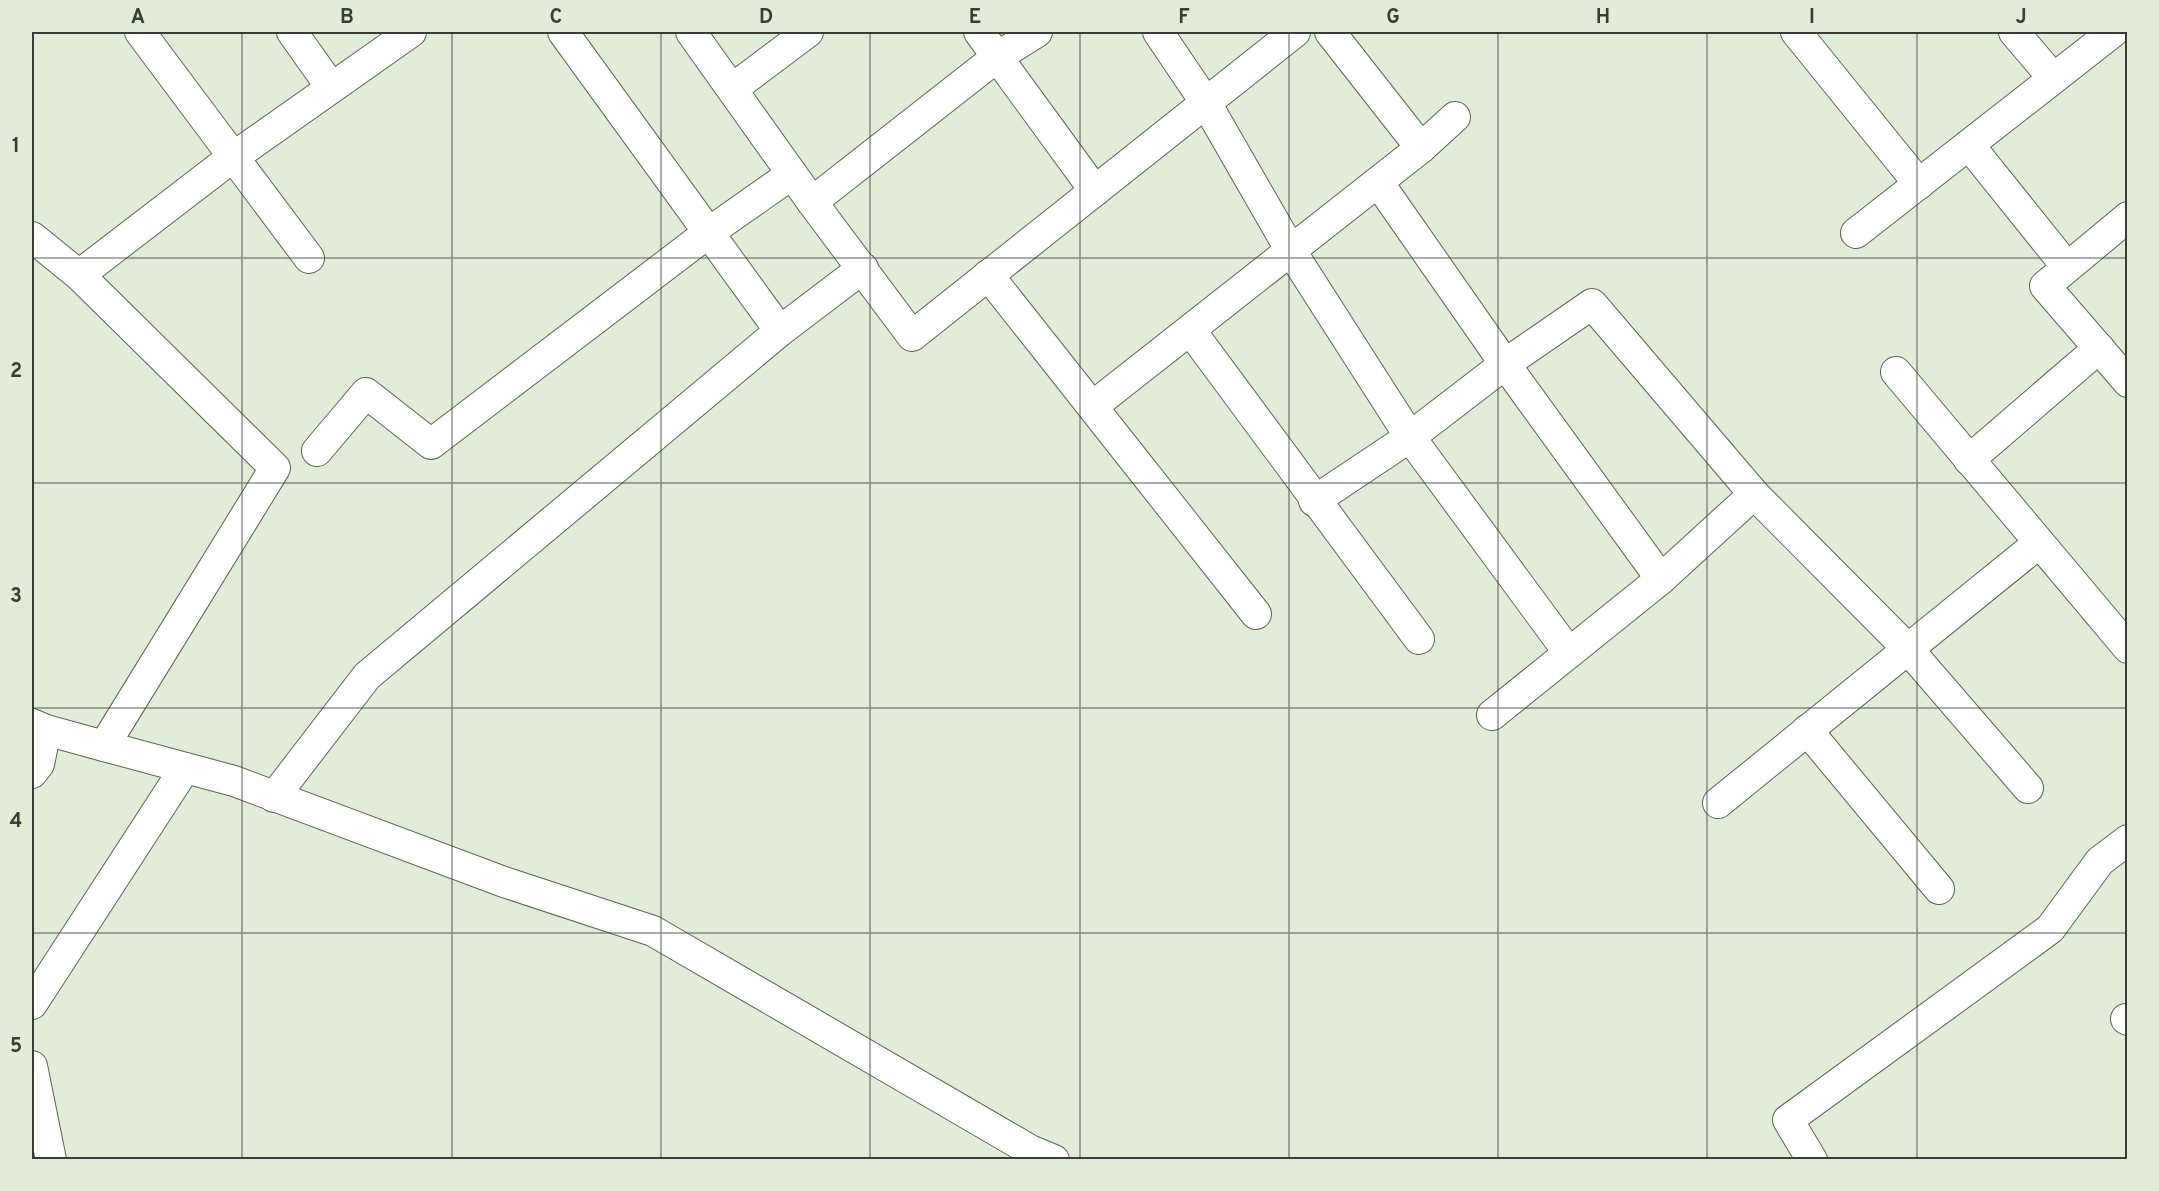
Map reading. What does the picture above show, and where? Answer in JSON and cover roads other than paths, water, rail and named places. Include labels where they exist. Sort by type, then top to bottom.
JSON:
[{"type":"street","points":[[140,32],[309,258]]},
{"type":"street","points":[[292,32],[331,87]]},
{"type":"street","points":[[79,274],[233,157],[411,32]]},
{"type":"street","points":[[563,32],[780,331]]},
{"type":"street","points":[[691,32],[812,202],[912,336],[1296,32]]},
{"type":"street","points":[[732,89],[808,32]]},
{"type":"street","points":[[979,32],[1095,191]]},
{"type":"street","points":[[812,202],[997,57],[1037,32]]},
{"type":"street","points":[[1158,32],[1206,102],[1291,251],[1410,437],[1569,653]]},
{"type":"street","points":[[1330,32],[1421,148]]},
{"type":"street","points":[[1796,32],[1919,184]]},
{"type":"street","points":[[2014,32],[2053,78]]},
{"type":"street","points":[[1856,233],[2113,32]]},
{"type":"street","points":[[1093,406],[1421,148],[1455,117]]},
{"type":"street","points":[[1969,145],[2067,267]]},
{"type":"street","points":[[317,451],[366,393],[430,444],[708,233],[792,174]]},
{"type":"street","points":[[1378,182],[1505,364],[1661,579]]},
{"type":"street","points":[[2127,217],[2045,286],[2127,382]]},
{"type":"street","points":[[32,237],[79,274],[275,468],[104,746]]},
{"type":"street","points":[[274,797],[367,676],[780,331],[863,268]]},
{"type":"street","points":[[988,275],[1256,614]]},
{"type":"street","points":[[1314,501],[1410,437],[1505,364],[1593,304],[1754,494],[1908,649],[2028,788]]},
{"type":"street","points":[[1191,331],[1314,501],[1419,639]]},
{"type":"street","points":[[1969,460],[2099,348]]},
{"type":"street","points":[[1896,372],[2127,648]]},
{"type":"street","points":[[1491,715],[1661,579],[1754,494]]},
{"type":"street","points":[[1718,802],[2039,543]]},
{"type":"street","points":[[32,773],[39,764],[39,727],[234,781],[504,882],[653,931],[1037,1156]]},
{"type":"street","points":[[1807,730],[1939,889]]},
{"type":"street","points":[[32,1004],[185,768]]},
{"type":"street","points":[[1812,1160],[1788,1120],[2050,929],[2100,861],[2127,840]]},
{"type":"street","points":[[32,1066],[51,1160]]}]
